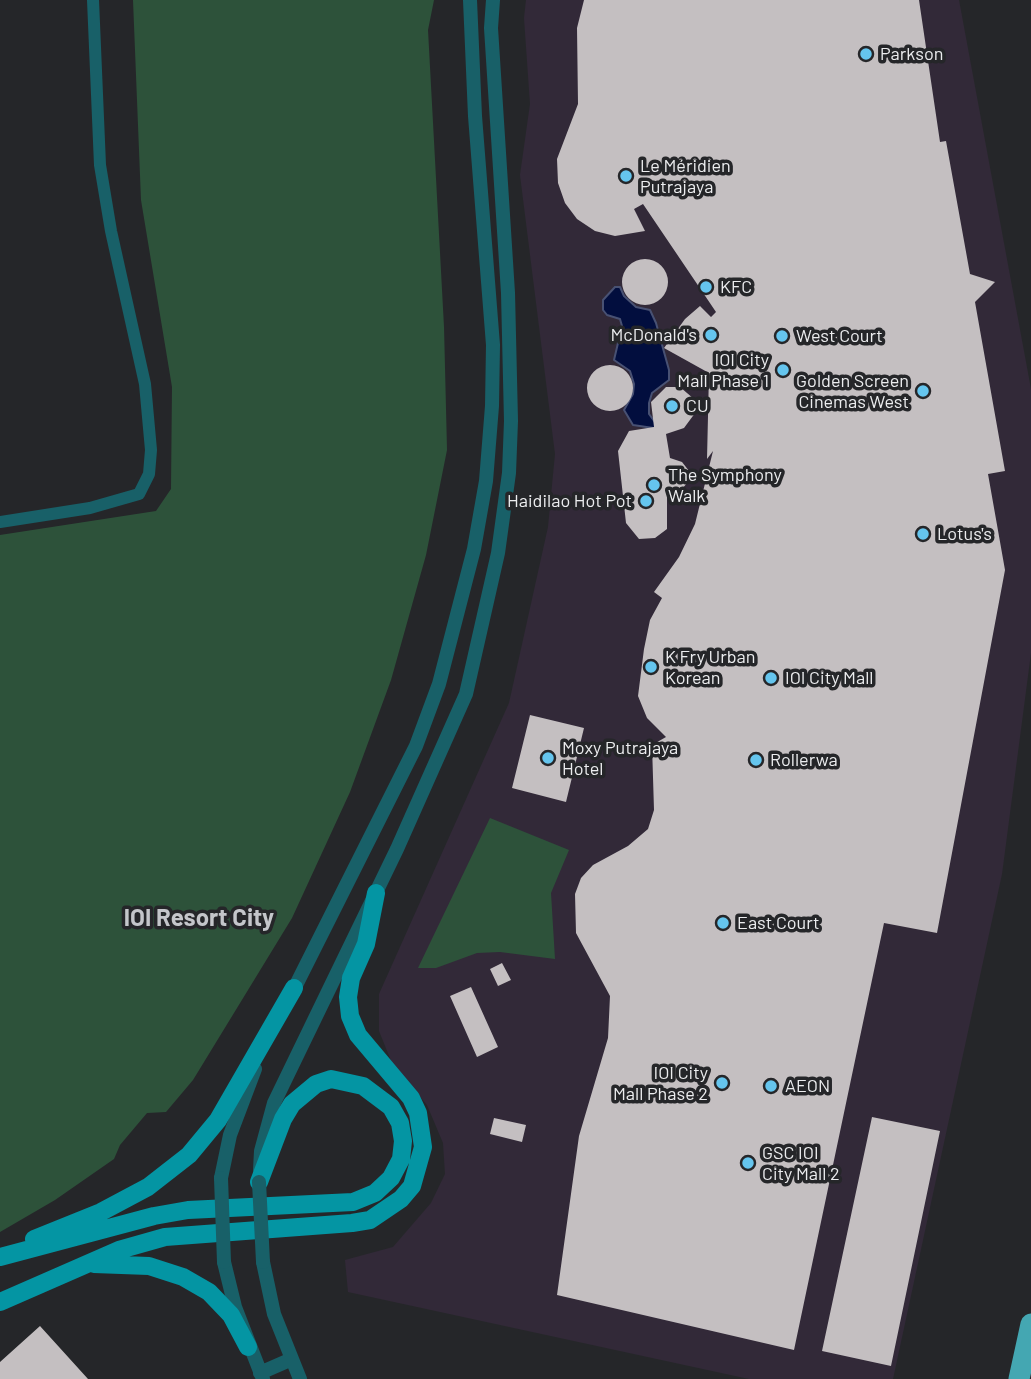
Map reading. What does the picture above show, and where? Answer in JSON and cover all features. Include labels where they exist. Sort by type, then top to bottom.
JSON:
[{"type":"highway","points":[[1019,1379],[1031,1324]]},
{"type":"main road","points":[[0,1302],[86,1264],[165,1237],[370,1220],[387,1211],[412,1186],[423,1147],[418,1113],[411,1098],[358,1035],[350,1016],[348,998],[351,978],[366,944],[376,892]]},
{"type":"main road","points":[[0,1257],[148,1187],[189,1155],[218,1120],[295,988]]},
{"type":"main road","points":[[0,1257],[154,1216],[188,1210],[353,1202],[375,1193],[391,1178],[401,1159],[403,1141],[400,1123],[391,1107],[363,1086],[331,1079],[316,1084],[292,1104],[283,1119],[259,1182]]},
{"type":"main road","points":[[86,1264],[149,1266],[183,1277],[209,1292],[225,1309],[248,1347]]},
{"type":"street","points":[[0,522],[90,508],[139,494],[149,474],[151,450],[145,384],[111,231],[100,165],[93,0]]},
{"type":"street","points":[[292,1359],[261,1376],[248,1347],[224,1262],[221,1178],[230,1135],[244,1096],[420,738],[439,684],[481,508],[492,407],[493,345],[475,116],[470,0]]},
{"type":"street","points":[[300,1379],[274,1314],[263,1262],[259,1182],[261,1151],[274,1104],[376,892],[466,694],[498,553],[509,473],[508,293],[491,28],[493,0]]},
{"type":"shaded area","name":"IOI City Mall","points":[[526,0],[959,0],[1031,389],[1031,653],[1002,874],[893,1379],[749,1379],[348,1292],[345,1260],[393,1247],[431,1203],[445,1174],[443,1143],[427,1105],[392,1063],[379,1031],[379,994],[509,703],[548,527],[555,454],[520,175],[530,104],[524,18]]},
{"type":"shaded area","points":[[615,287],[620,287],[624,296],[636,307],[650,310],[656,323],[669,370],[669,380],[652,393],[649,403],[649,414],[660,429],[633,425],[624,410],[633,394],[634,384],[630,371],[614,360],[622,326],[620,319],[607,315],[603,310],[603,300]]},
{"type":"green space","points":[[133,0],[434,0],[428,30],[444,327],[447,450],[426,555],[391,680],[350,792],[292,918],[193,1080],[166,1112],[147,1113],[120,1145],[114,1159],[55,1200],[0,1232],[0,535],[156,511],[171,489],[172,387],[141,200]]},
{"type":"green space","points":[[490,818],[569,850],[551,893],[555,959],[500,952],[477,953],[436,968],[418,968]]},
{"type":"building","points":[[584,0],[919,0],[940,142],[946,141],[970,274],[995,282],[975,302],[1005,471],[988,474],[1005,570],[937,933],[884,923],[794,1350],[557,1295],[579,1136],[608,1038],[610,996],[576,933],[575,894],[581,878],[593,865],[628,846],[648,829],[654,810],[652,745],[666,737],[647,718],[638,696],[644,649],[650,620],[662,598],[654,592],[679,557],[695,524],[713,451],[707,459],[709,373],[664,348],[685,319],[700,306],[711,317],[716,312],[643,204],[634,209],[645,231],[615,236],[595,231],[577,219],[565,203],[558,183],[557,159],[578,104],[577,28]]},
{"type":"building","points":[[645,259],[661,266],[668,282],[661,298],[645,305],[629,298],[622,282],[629,266]]},
{"type":"building","points":[[610,365],[626,372],[633,388],[626,404],[610,411],[594,404],[587,388],[594,372]]},
{"type":"building","name":"The Symphony Walk","points":[[666,387],[680,387],[701,405],[684,428],[666,434],[670,458],[682,462],[693,476],[682,489],[667,492],[667,529],[655,538],[639,539],[626,523],[618,451],[629,431],[654,427],[651,402]]},
{"type":"building","name":"Moxy Putrajaya Hotel","points":[[530,715],[584,728],[566,802],[512,788]]},
{"type":"building","points":[[502,963],[511,980],[498,986],[490,969]]},
{"type":"building","points":[[471,987],[498,1047],[477,1057],[450,996]]},
{"type":"building","points":[[872,1117],[940,1131],[891,1366],[822,1351]]},
{"type":"building","points":[[494,1118],[526,1125],[522,1142],[490,1134]]},
{"type":"building","points":[[40,1326],[88,1379],[0,1379],[0,1362]]},
{"type":"place","name":"Parkson","points":[[866,54]]},
{"type":"place","name":"Le Méridien Putrajaya","points":[[626,176]]},
{"type":"place","name":"KFC","points":[[706,287]]},
{"type":"place","name":"McDonald's","points":[[711,335]]},
{"type":"place","name":"West Court","points":[[782,336]]},
{"type":"place","name":"IOI City Mall Phase 1","points":[[783,370]]},
{"type":"place","name":"Golden Screen Cinemas West","points":[[923,391]]},
{"type":"place","name":"CU","points":[[672,406]]},
{"type":"place","name":"The Symphony Walk","points":[[654,485]]},
{"type":"place","name":"Haidilao Hot Pot","points":[[646,501]]},
{"type":"place","name":"Lotus's","points":[[923,534]]},
{"type":"place","name":"K Fry Urban Korean","points":[[651,667]]},
{"type":"place","name":"IOI City Mall","points":[[771,678]]},
{"type":"place","name":"Moxy Putrajaya Hotel","points":[[548,758]]},
{"type":"place","name":"Rollerwa","points":[[756,760]]},
{"type":"place","name":"East Court","points":[[723,923]]},
{"type":"place","name":"IOI City Mall Phase 2","points":[[722,1083]]},
{"type":"place","name":"AEON","points":[[771,1086]]},
{"type":"place","name":"GSC IOI City Mall 2","points":[[748,1163]]},
{"type":"district","name":"IOI Resort City","points":[[199,918]]}]
